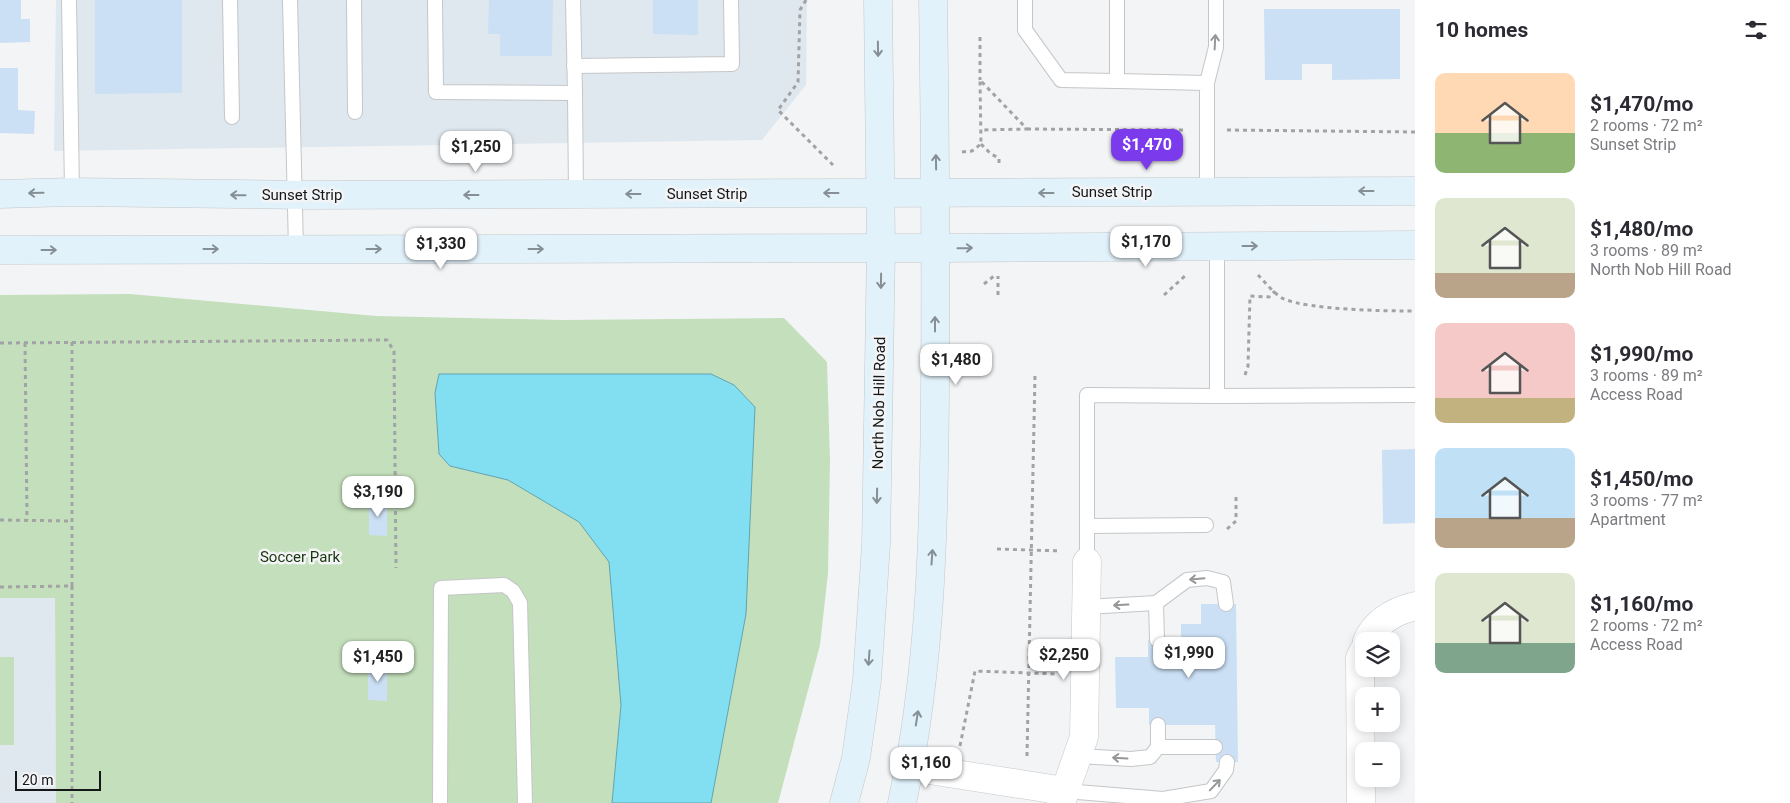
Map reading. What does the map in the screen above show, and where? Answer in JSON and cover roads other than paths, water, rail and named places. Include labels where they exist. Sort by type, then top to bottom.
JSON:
[{"type":"street","name":"North Nob Hill Road","points":[[844,803],[856,758],[867,680],[876,544],[881,248],[878,0]]},
{"type":"street","points":[[902,803],[910,767],[923,679],[934,540],[936,193],[933,0]]},
{"type":"street","name":"Sunset Strip","points":[[0,194],[72,192],[295,195],[1415,191]]},
{"type":"street","points":[[0,250],[936,248],[1217,258],[1415,245]]},
{"type":"street","points":[[910,767],[1027,785],[1063,797],[1084,737],[1087,562]]},
{"type":"street","points":[[1371,632],[1373,628],[1399,610],[1415,606]]},
{"type":"street","points":[[1360,677],[1362,803]]},
{"type":"lane","points":[[69,0],[72,192]]},
{"type":"lane","points":[[230,0],[232,118]]},
{"type":"lane","points":[[290,0],[296,249]]},
{"type":"lane","points":[[354,0],[356,112]]},
{"type":"lane","points":[[435,0],[436,92],[575,93]]},
{"type":"lane","points":[[573,0],[576,194]]},
{"type":"lane","points":[[574,66],[732,64],[731,0]]},
{"type":"lane","points":[[1025,0],[1025,30],[1061,80],[1207,83]]},
{"type":"lane","points":[[1117,0],[1117,81]]},
{"type":"lane","points":[[1207,192],[1207,83],[1216,47],[1216,0]]},
{"type":"lane","points":[[1217,258],[1217,396]]},
{"type":"lane","points":[[1087,562],[1087,395],[1415,395]]},
{"type":"lane","points":[[1087,526],[1206,525]]},
{"type":"lane","points":[[1086,607],[1156,603],[1187,580],[1207,578],[1223,582],[1226,604]]},
{"type":"lane","points":[[440,803],[441,588],[504,585],[513,591],[520,603],[525,803]]},
{"type":"lane","points":[[1156,603],[1157,640]]},
{"type":"lane","points":[[1078,756],[1150,757],[1158,747],[1158,725]]},
{"type":"lane","points":[[1158,747],[1216,747]]},
{"type":"lane","points":[[1063,797],[1163,799],[1211,791],[1226,770],[1227,762]]},
{"type":"water","points":[[439,374],[711,374],[734,385],[755,407],[746,614],[711,803],[612,803],[621,705],[609,562],[579,522],[508,480],[450,466],[439,454],[435,393]]},
{"type":"park label","name":"Soccer Park","points":[[300,557]]}]
